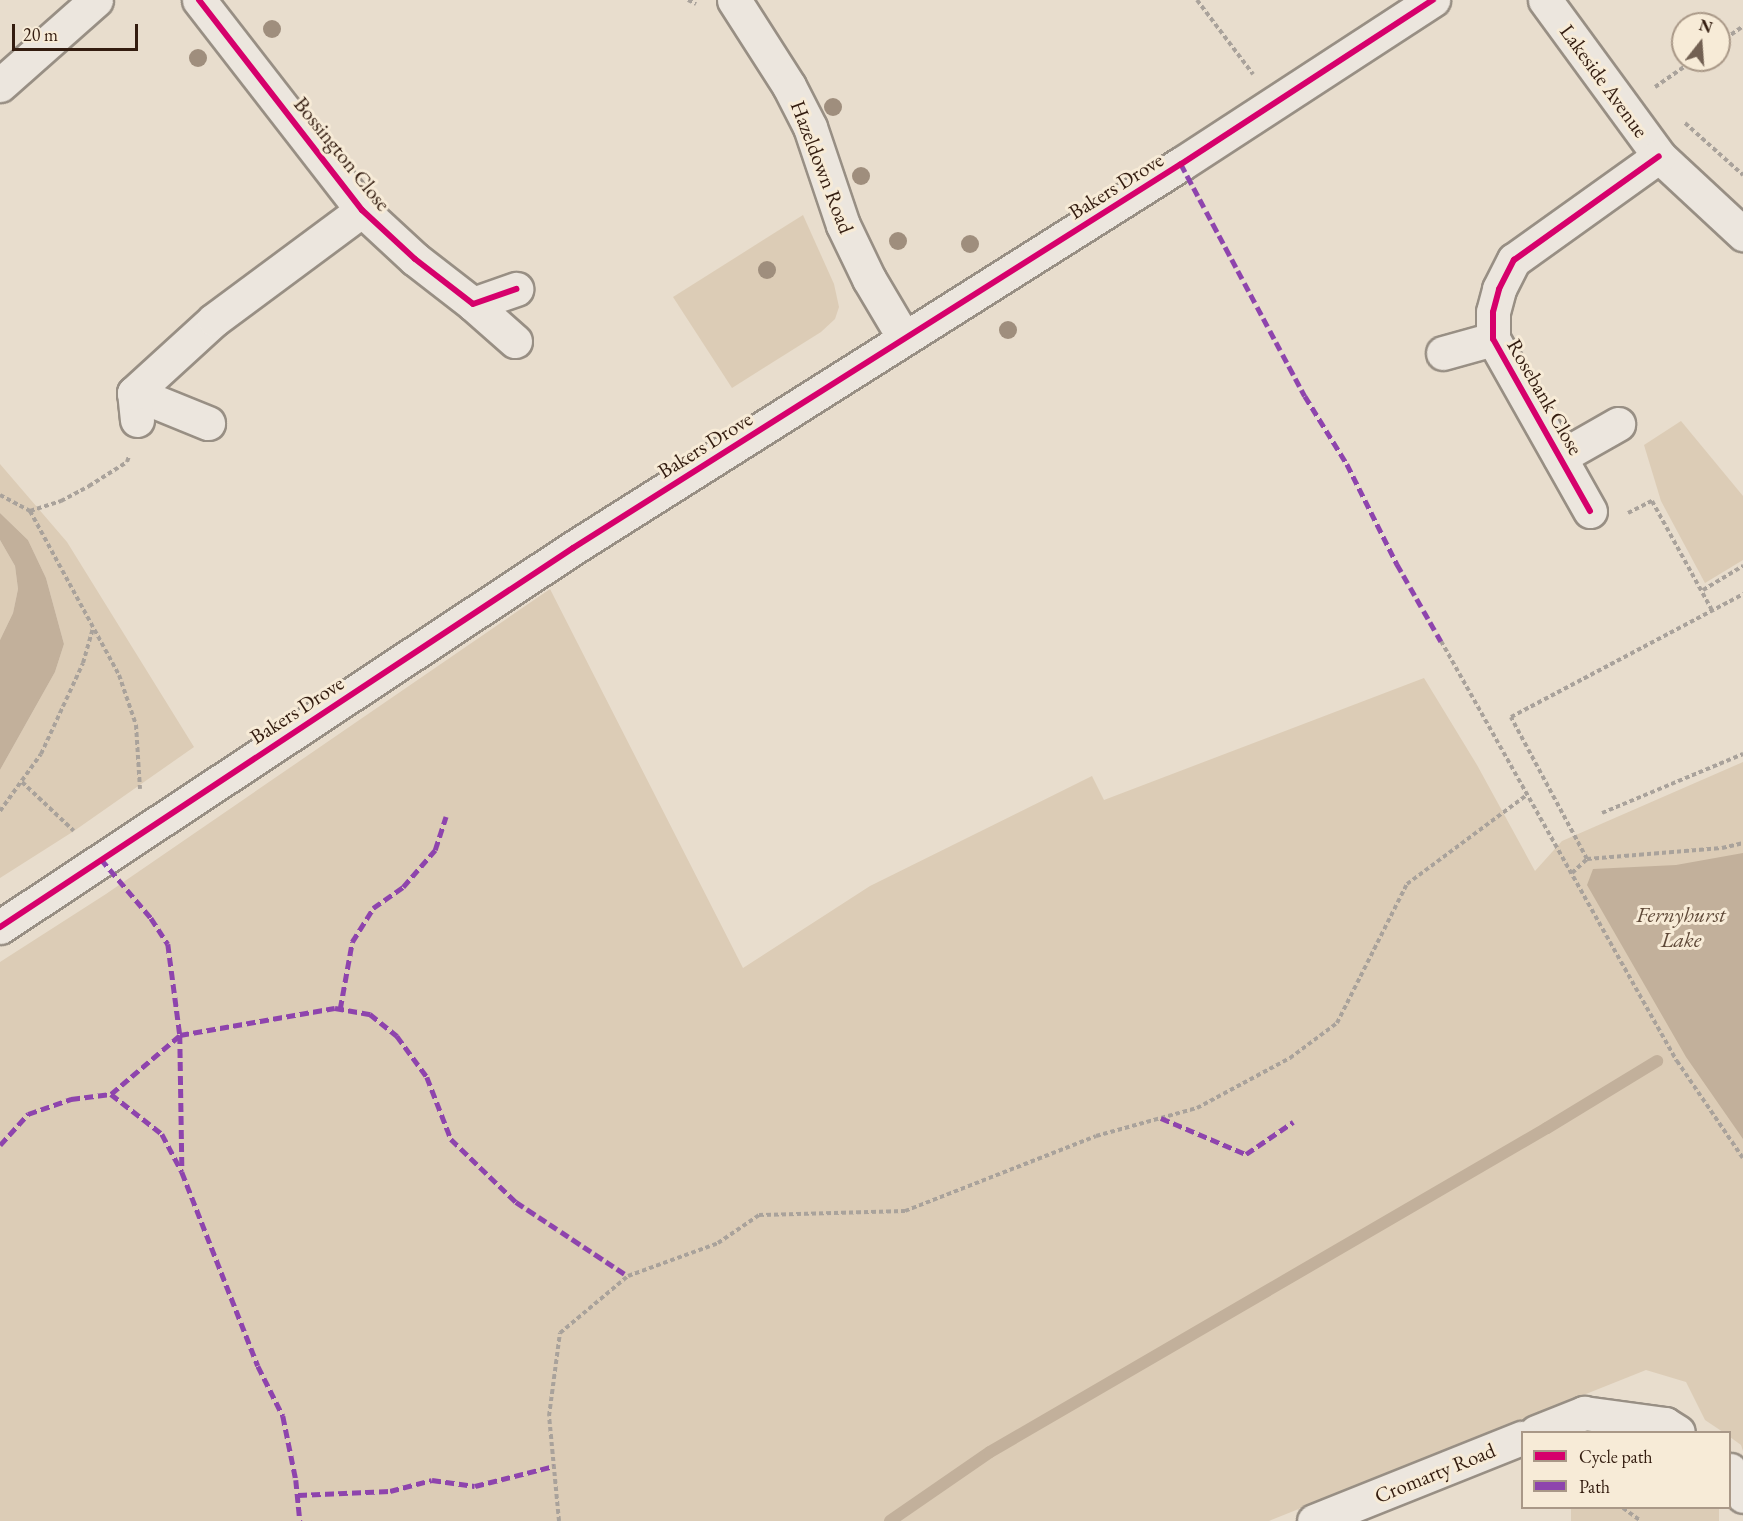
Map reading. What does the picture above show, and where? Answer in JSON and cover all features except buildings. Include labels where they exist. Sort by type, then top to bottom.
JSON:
[{"type":"street","points":[[0,86],[96,0]]},
{"type":"street","name":"Bossington Close","points":[[199,0],[362,210],[415,259],[473,304],[515,341]]},
{"type":"street","name":"Hazeldown Road","points":[[734,0],[758,34],[805,117],[843,225],[869,279],[904,338]]},
{"type":"street","name":"Bakers Drove","points":[[0,927],[573,548],[1275,103],[1433,0]]},
{"type":"street","name":"Lakeside Avenue","points":[[1545,0],[1659,156],[1743,234]]},
{"type":"street","name":"Rosebank Close","points":[[1590,511],[1493,339],[1493,312],[1498,289],[1515,260],[1659,156]]},
{"type":"street","name":"Bossington Close","points":[[135,406],[214,320],[362,210]]},
{"type":"street","points":[[473,304],[516,289]]},
{"type":"street","name":"Rosebank Close","points":[[1443,353],[1493,339]]},
{"type":"street","points":[[135,406],[208,423]]},
{"type":"street","name":"Rosebank Close","points":[[1560,457],[1618,424]]},
{"type":"street","points":[[1539,1431],[1584,1413],[1665,1424],[1676,1431]]},
{"type":"street","name":"Cromarty Road","points":[[1314,1521],[1521,1438]]},
{"type":"street","points":[[1731,1472],[1743,1496]]},
{"type":"path","points":[[1197,0],[1275,103]]},
{"type":"path","points":[[1650,90],[1676,72]]},
{"type":"path","points":[[30,511],[61,501],[128,462],[135,406]]},
{"type":"path","points":[[0,495],[30,511],[119,675],[136,725],[138,787],[159,820]]},
{"type":"path","points":[[1590,511],[1612,522],[1652,501],[1712,610]]},
{"type":"path","points":[[1703,590],[1743,566]]},
{"type":"path","points":[[1587,859],[1511,717],[1743,594]]},
{"type":"path","points":[[0,811],[41,754],[64,706],[93,629]]},
{"type":"path","points":[[1441,641],[1677,1061],[1743,1158]]},
{"type":"path","points":[[1602,813],[1743,754]]},
{"type":"path","points":[[22,782],[101,859]]},
{"type":"path","points":[[560,1521],[549,1416],[560,1334],[628,1276],[718,1243],[759,1215],[904,1210],[1096,1136],[1197,1108],[1269,1070],[1290,1058],[1337,1023],[1407,884],[1527,795]]},
{"type":"path","points":[[1572,873],[1587,859],[1722,848],[1743,843]]},
{"type":"path","points":[[1624,1509],[1641,1521]]},
{"type":"shaded area","points":[[803,215],[834,284],[839,307],[835,319],[821,332],[732,388],[673,297]]},
{"type":"shaded area","points":[[1681,421],[1743,496],[1743,560],[1705,583],[1661,501],[1644,445]]},
{"type":"shaded area","points":[[0,464],[67,542],[194,747],[74,831],[0,878],[0,770],[55,672],[64,644],[46,578],[28,540],[0,513]]},
{"type":"shaded area","points":[[0,540],[15,566],[18,589],[13,613],[0,640]]},
{"type":"shaded area","points":[[550,589],[743,968],[870,886],[1092,776],[1104,800],[1424,678],[1477,765],[1535,871],[1562,841],[1743,762],[1743,1451],[1741,1445],[1731,1438],[1731,1431],[1722,1431],[1705,1420],[1686,1382],[1646,1370],[1269,1521],[0,1521],[0,962],[106,894]]},
{"type":"shaded area","points":[[1571,1509],[1719,1509],[1719,1521],[1571,1521]]},
{"type":"water","points":[[0,513],[28,540],[46,578],[64,644],[55,672],[0,770],[0,640],[13,613],[18,589],[15,566],[0,540]]},
{"type":"water","name":"Fernyhurst Lake","points":[[1743,853],[1743,1139],[1686,1057],[1587,885],[1593,869],[1676,865]]},
{"type":"waterway","points":[[890,1521],[990,1452],[1547,1128],[1657,1061]]},
{"type":"marked path","points":[[1181,164],[1305,396],[1347,464],[1397,564],[1441,641]]},
{"type":"marked path","points":[[340,1009],[352,942],[373,908],[403,887],[435,850],[446,817]]},
{"type":"marked path","points":[[101,859],[151,918],[168,944],[180,1035],[182,1169]]},
{"type":"marked path","points":[[111,1094],[180,1035],[335,1008],[370,1014],[397,1036],[427,1077],[451,1139],[516,1202],[628,1276]]},
{"type":"marked path","points":[[0,1145],[28,1114],[71,1099],[111,1094],[162,1134],[182,1172],[258,1366],[283,1416],[296,1480],[300,1521]]},
{"type":"marked path","points":[[1161,1118],[1246,1154],[1293,1122]]},
{"type":"marked path","points":[[298,1495],[390,1491],[432,1480],[475,1486],[554,1466]]},
{"type":"cycle path","points":[[199,0],[362,210],[415,259],[473,304],[516,289]]},
{"type":"cycle path","points":[[0,927],[573,548],[1181,164],[1433,0]]},
{"type":"cycle path","points":[[1590,511],[1493,339],[1493,312],[1499,289],[1514,260],[1659,156]]}]
